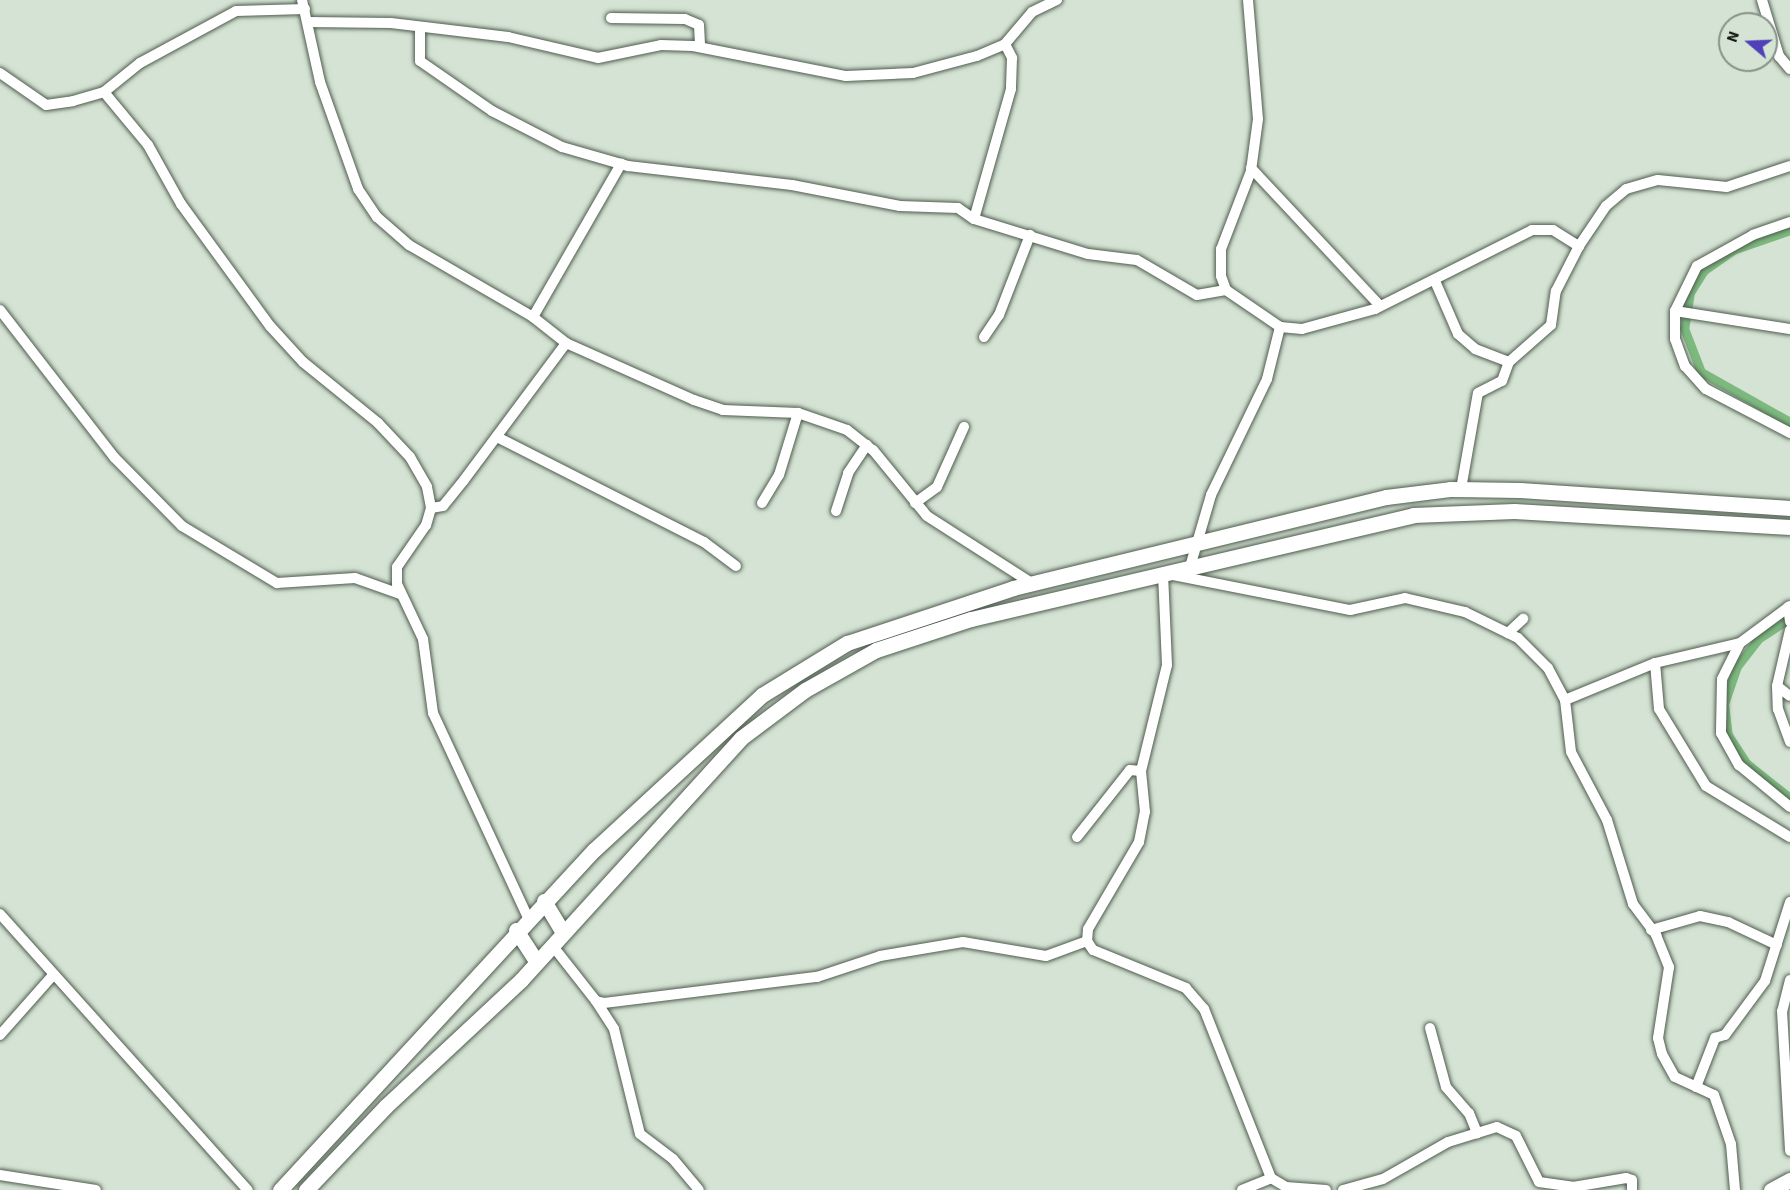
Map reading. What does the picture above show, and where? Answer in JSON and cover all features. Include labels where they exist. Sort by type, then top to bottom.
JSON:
[{"type":"main road","points":[[280,1190],[354,1115],[516,930],[686,762],[762,695],[809,662],[893,623],[1033,584],[1386,497],[1461,489],[1790,508]]},
{"type":"main road","points":[[306,1190],[537,962],[741,738],[805,690],[876,650],[971,619],[1413,515],[1461,510],[1790,527]]},
{"type":"main road","points":[[544,901],[563,933]]},
{"type":"main road","points":[[516,930],[537,962]]},
{"type":"main road","points":[[1771,1190],[1790,1180]]},
{"type":"street","points":[[308,22],[420,27],[508,37],[598,58],[661,45],[700,47],[846,76],[913,73],[1005,44],[1038,2],[1058,0]]},
{"type":"street","points":[[1226,290],[1221,249],[1251,168],[1258,119],[1248,0]]},
{"type":"street","points":[[1762,0],[1779,56],[1790,69]]},
{"type":"street","points":[[0,73],[46,105],[104,92],[140,63],[236,11],[303,4],[308,22],[309,44],[342,149],[358,189],[377,217],[454,274],[533,317],[566,343],[723,410],[798,413],[847,430],[867,445],[915,504],[942,528],[1033,584]]},
{"type":"street","points":[[611,18],[685,19],[699,25],[700,47]]},
{"type":"street","points":[[420,27],[420,61],[483,105],[562,147],[621,165],[792,185],[900,206],[958,208],[974,219],[1088,254],[1148,264],[1197,295],[1226,290],[1280,327],[1302,329],[1380,306],[1435,281],[1532,230],[1553,230],[1579,246]]},
{"type":"street","points":[[974,219],[1011,89],[1012,58],[1005,44]]},
{"type":"street","points":[[104,92],[148,145],[181,204],[270,326],[410,457],[427,487],[431,508],[426,525],[397,567],[400,594],[423,639],[434,714],[528,918]]},
{"type":"street","points":[[533,317],[621,165]]},
{"type":"street","points":[[1461,489],[1478,393],[1502,381],[1509,362],[1551,325],[1556,291],[1579,246],[1606,206],[1626,189],[1659,180],[1727,187],[1790,166]]},
{"type":"street","points":[[1251,168],[1380,306]]},
{"type":"street","points":[[1790,222],[1697,266],[1681,312],[1675,339],[1682,357],[1706,389],[1790,433]]},
{"type":"street","points":[[984,338],[999,315],[1030,235]]},
{"type":"street","points":[[1435,281],[1458,334],[1475,349],[1509,362]]},
{"type":"street","points":[[0,310],[115,458],[182,526],[277,583],[355,578],[400,594]]},
{"type":"street","points":[[1681,312],[1790,329]]},
{"type":"street","points":[[1190,567],[1211,495],[1267,379],[1280,327]]},
{"type":"street","points":[[431,508],[443,506],[566,343]]},
{"type":"street","points":[[762,503],[779,475],[798,413]]},
{"type":"street","points":[[915,504],[937,488],[964,427]]},
{"type":"street","points":[[497,437],[704,542],[736,566]]},
{"type":"street","points":[[836,511],[848,473],[867,445]]},
{"type":"street","points":[[1326,1190],[1286,1187],[1271,1178],[1204,1009],[1186,988],[1093,950],[1087,941],[1088,929],[1139,842],[1145,812],[1141,771],[1167,665],[1163,573],[1350,610],[1405,597],[1465,612],[1508,633],[1548,668],[1565,700],[1571,752],[1607,820],[1633,904],[1651,930],[1669,967],[1658,1038],[1662,1054],[1675,1077],[1714,1095],[1724,1114],[1735,1190]]},
{"type":"street","points":[[1565,700],[1655,663],[1740,643],[1789,606]]},
{"type":"street","points":[[1789,606],[1790,622]]},
{"type":"street","points":[[1508,633],[1523,619]]},
{"type":"street","points":[[1790,630],[1777,686],[1778,709],[1790,742]]},
{"type":"street","points":[[1740,643],[1722,679],[1721,733],[1739,765],[1790,807]]},
{"type":"street","points":[[1655,663],[1659,709],[1706,786],[1790,837]]},
{"type":"street","points":[[1777,686],[1790,696]]},
{"type":"street","points":[[1077,837],[1131,770],[1141,771]]},
{"type":"street","points":[[1696,1087],[1715,1038],[1725,1035],[1756,994],[1777,945],[1790,902]]},
{"type":"street","points":[[0,914],[248,1190]]},
{"type":"street","points":[[1651,930],[1700,916],[1728,922],[1777,945]]},
{"type":"street","points":[[596,1001],[817,977],[880,956],[963,942],[1046,956],[1087,941]]},
{"type":"street","points":[[552,945],[615,1029],[640,1134],[673,1159],[699,1190]]},
{"type":"street","points":[[0,1035],[54,974]]},
{"type":"street","points":[[1790,980],[1782,1011],[1790,1151]]},
{"type":"street","points":[[1430,1028],[1446,1087],[1469,1113],[1477,1133]]},
{"type":"street","points":[[1343,1190],[1383,1179],[1448,1142],[1497,1127],[1516,1136],[1539,1182],[1573,1186],[1626,1178],[1632,1180],[1632,1190]]},
{"type":"street","points":[[0,1175],[96,1190]]},
{"type":"street","points":[[1242,1190],[1271,1178]]},
{"type":"waterway","points":[[1790,230],[1733,250],[1704,270],[1690,292],[1684,328],[1701,372],[1790,422]]},
{"type":"waterway","points":[[1790,618],[1759,638],[1737,666],[1724,704],[1728,735],[1746,763],[1790,798]]}]
